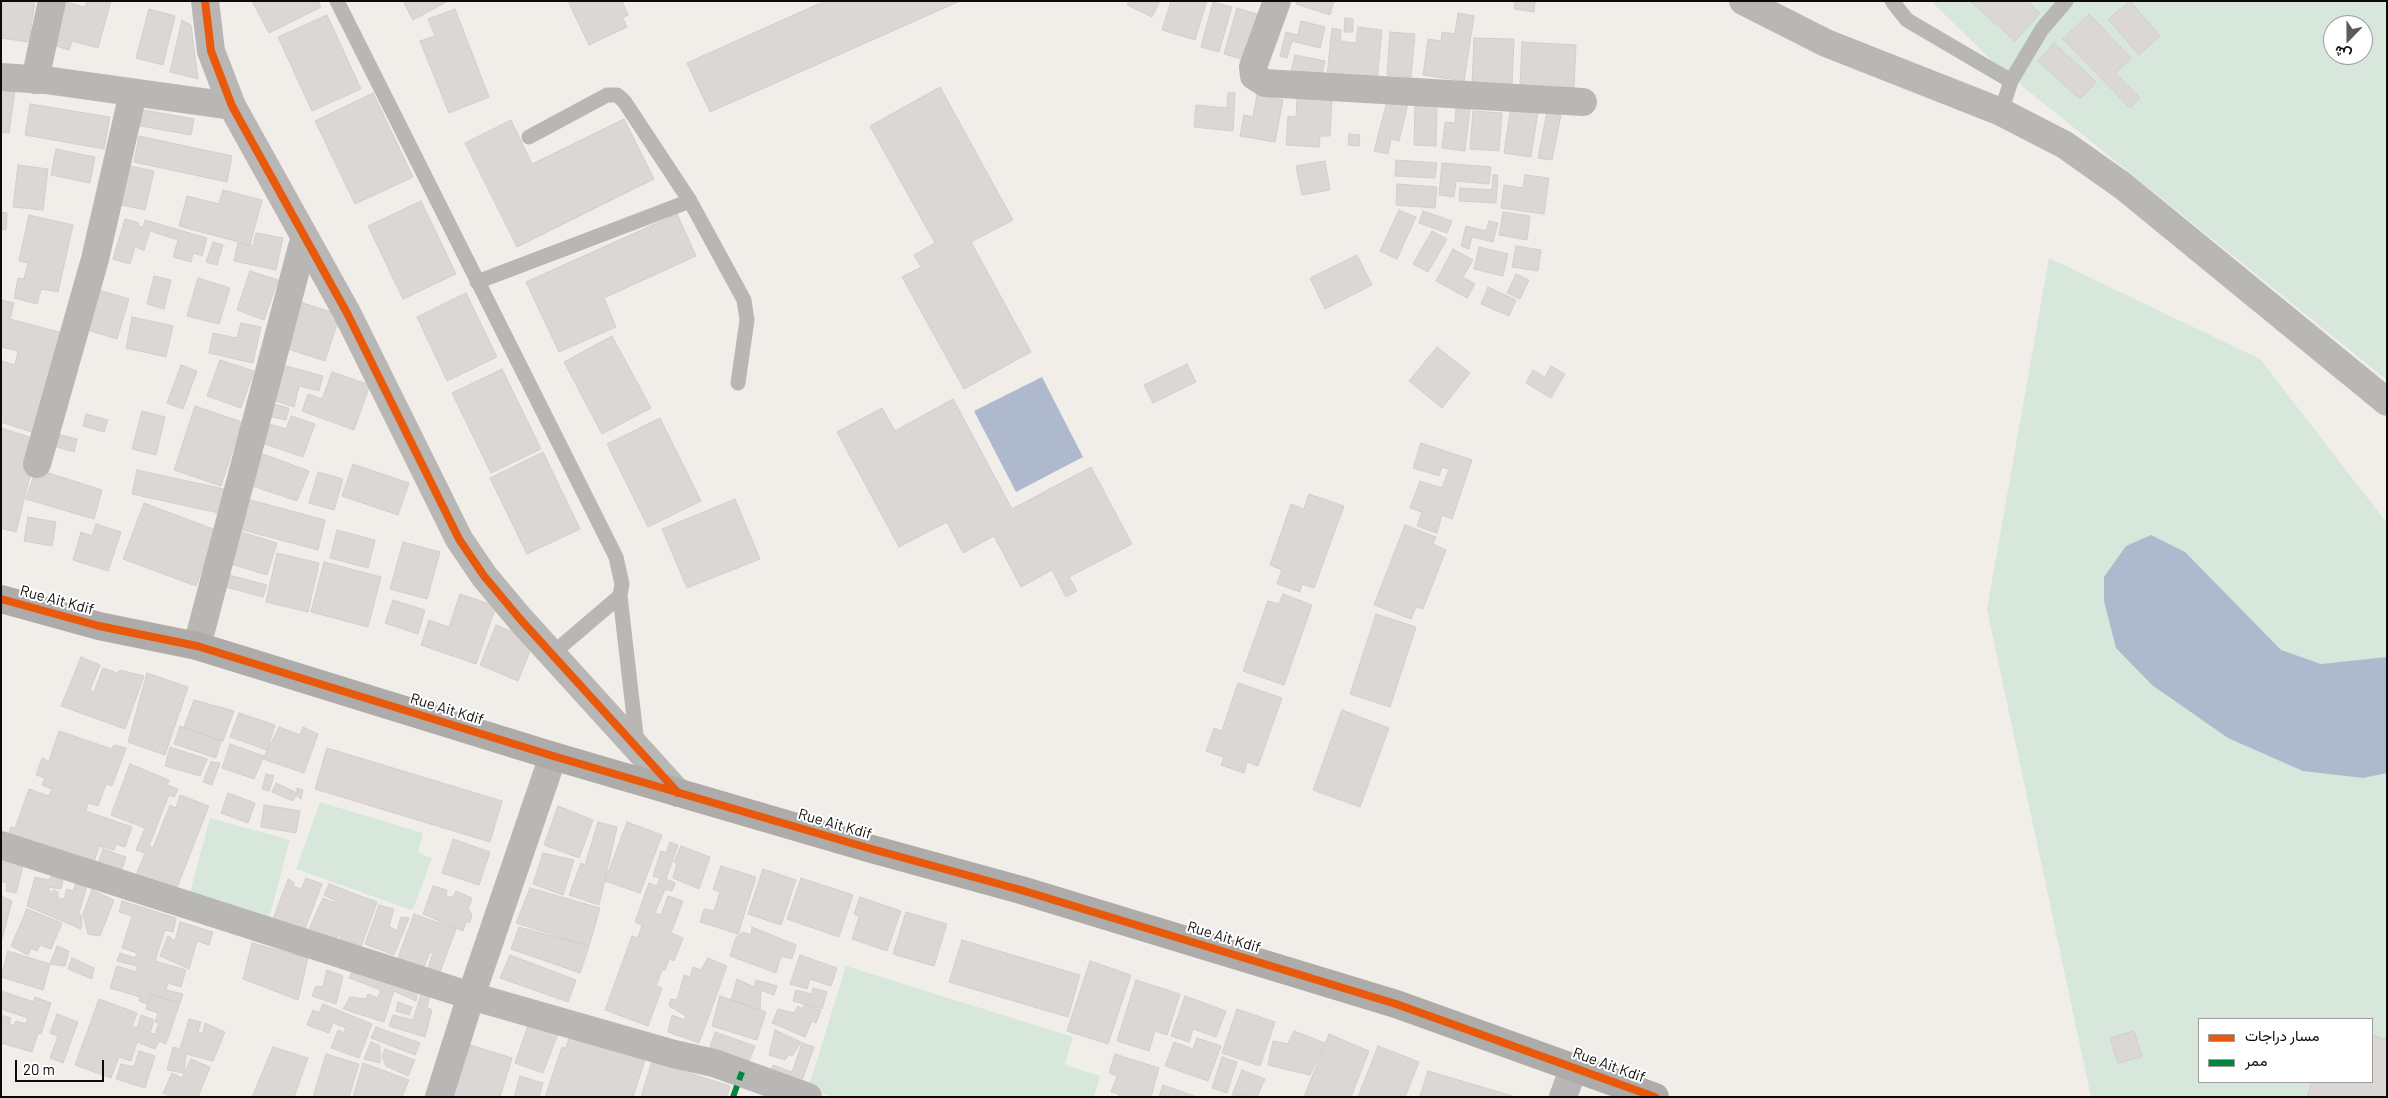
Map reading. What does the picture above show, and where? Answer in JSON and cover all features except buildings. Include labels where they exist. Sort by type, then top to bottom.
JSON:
[{"type":"street","points":[[35,80],[52,1]]},
{"type":"street","points":[[205,1],[212,51],[232,106],[304,239],[347,313],[459,539],[484,576],[678,793]]},
{"type":"street","points":[[1277,1],[1253,67],[1254,76],[1265,83],[1582,102]]},
{"type":"street","points":[[1743,1],[1826,42],[2001,112],[2065,145],[2123,186],[2387,402]]},
{"type":"street","points":[[1,77],[232,106]]},
{"type":"street","points":[[37,464],[96,259],[133,93]]},
{"type":"street","points":[[197,646],[304,239]]},
{"type":"street","name":"Rue Ait Kdif","points":[[1,599],[99,626],[197,646],[553,756],[1021,890],[1396,1004],[1655,1097]]},
{"type":"street","points":[[440,1097],[471,996],[553,756]]},
{"type":"street","points":[[1,845],[471,996],[714,1064],[808,1097]]},
{"type":"street","points":[[1563,1097],[1574,1067]]},
{"type":"lane","points":[[337,1],[616,557],[622,584],[620,596],[638,749]]},
{"type":"lane","points":[[1892,1],[1907,20],[2010,81]]},
{"type":"lane","points":[[2001,112],[2010,81],[2042,29],[2066,1]]},
{"type":"lane","points":[[529,138],[607,95],[617,96],[624,101],[690,201],[744,300],[747,309],[738,382]]},
{"type":"lane","points":[[477,282],[690,201]]},
{"type":"lane","points":[[552,654],[620,596]]},
{"type":"green space","points":[[1931,1],[2387,1],[2387,380],[1995,64]]},
{"type":"green space","points":[[2049,258],[2260,359],[2387,523],[2387,1097],[2091,1097],[1987,609]]},
{"type":"green space","points":[[320,802],[423,833],[418,853],[432,858],[414,907],[411,910],[296,869]]},
{"type":"green space","points":[[210,818],[290,840],[269,919],[189,896]]},
{"type":"green space","points":[[846,966],[1073,1037],[1065,1065],[1100,1076],[1094,1097],[832,1097],[808,1089]]},
{"type":"water","points":[[1042,377],[1083,457],[1016,492],[974,411]]},
{"type":"water","points":[[2151,535],[2185,552],[2281,650],[2321,664],[2387,657],[2387,773],[2363,778],[2303,771],[2228,738],[2152,685],[2116,648],[2104,601],[2104,577],[2126,546]]},
{"type":"marked path","points":[[733,1097],[742,1072]]},
{"type":"cycle path","points":[[205,1],[211,51],[232,106],[347,313],[459,539],[484,576],[520,619],[678,793]]},
{"type":"cycle path","points":[[1,599],[99,626],[197,646],[553,756],[868,848],[1021,890],[1396,1004],[1655,1097]]}]
